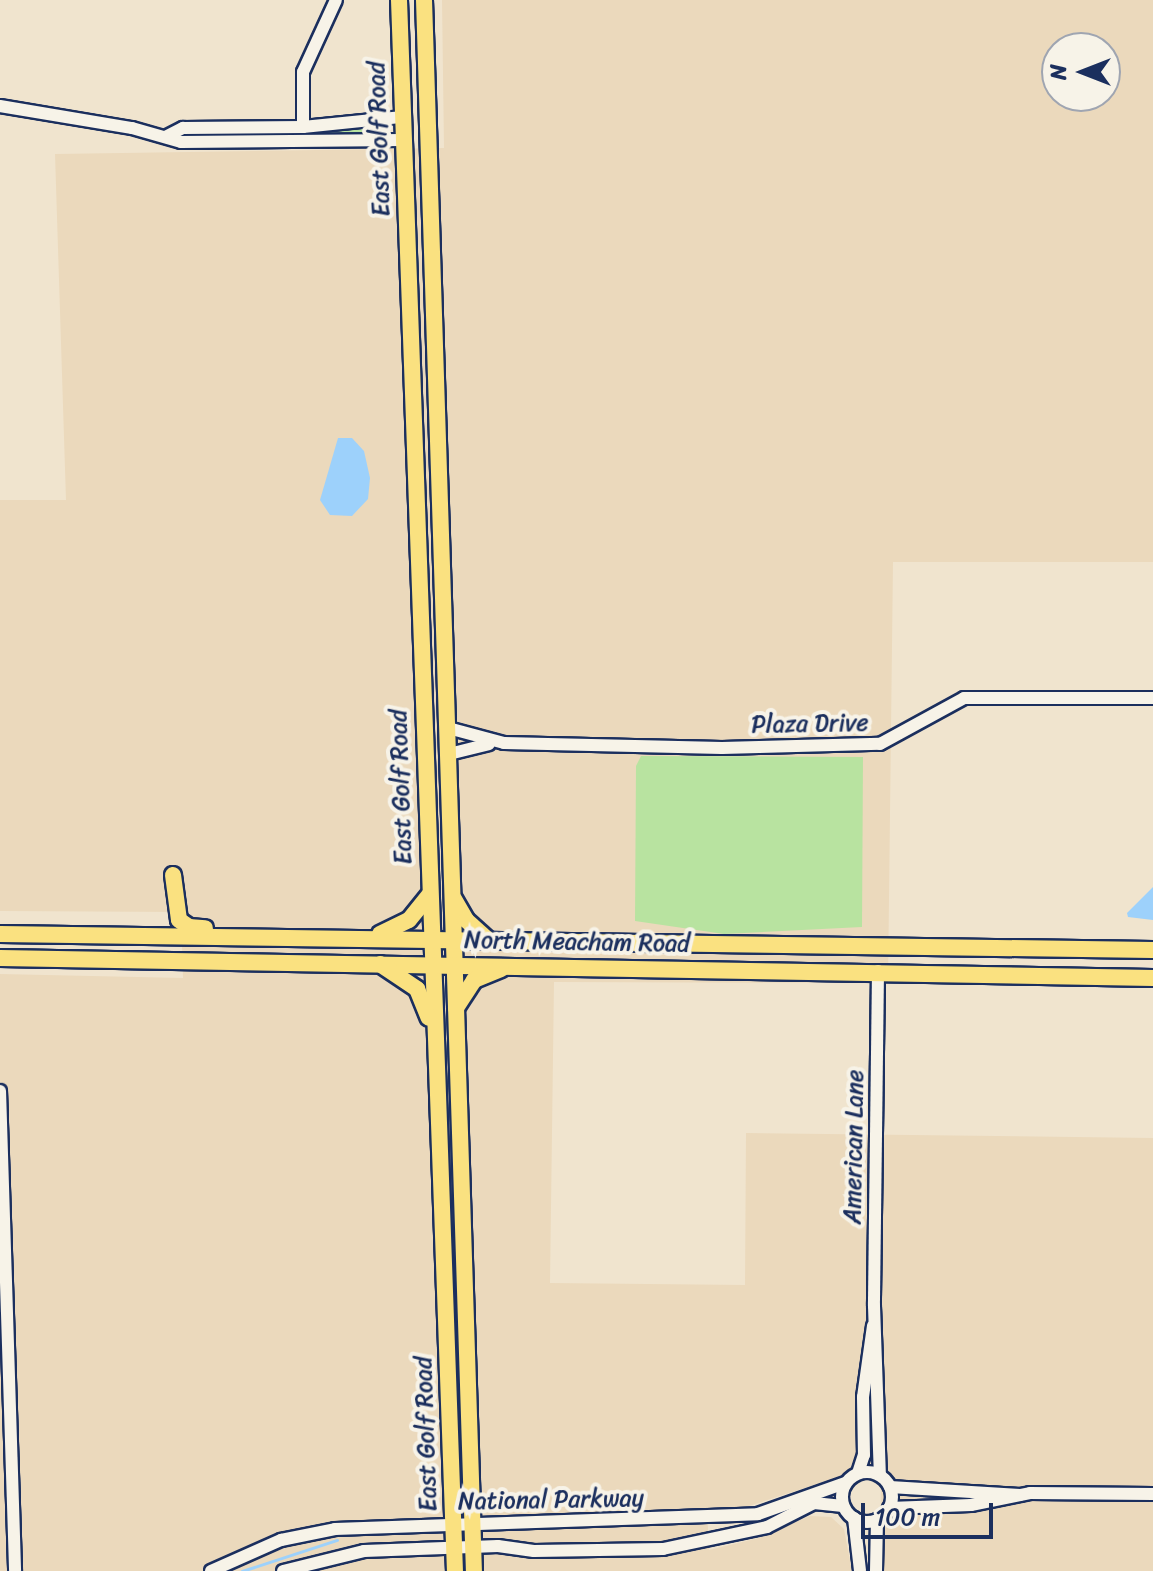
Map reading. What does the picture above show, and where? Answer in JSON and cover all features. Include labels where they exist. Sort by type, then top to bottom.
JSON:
[{"type":"main road","name":"East Golf Road","points":[[399,0],[455,1571]]},
{"type":"main road","name":"East Golf Road","points":[[424,0],[474,1571]]},
{"type":"main road","points":[[145,935],[169,914],[173,875],[177,915],[187,926],[270,929],[285,937]]},
{"type":"main road","points":[[369,937],[403,925],[430,894]]},
{"type":"main road","points":[[453,897],[466,920],[488,940]]},
{"type":"main road","name":"North Meacham Road","points":[[0,934],[1153,950]]},
{"type":"main road","name":"North Meacham Road","points":[[0,958],[1153,978]]},
{"type":"main road","points":[[379,963],[417,989],[435,1044]]},
{"type":"main road","points":[[456,1008],[474,980],[517,965]]},
{"type":"street","points":[[303,127],[303,72],[336,0]]},
{"type":"street","points":[[0,106],[167,136],[181,142],[402,140]]},
{"type":"street","points":[[167,136],[183,128],[303,127],[402,117]]},
{"type":"street","name":"Plaza Drive","points":[[449,754],[504,743],[722,748],[880,744],[964,698],[1153,698]]},
{"type":"street","name":"Plaza Drive","points":[[448,728],[504,743]]},
{"type":"street","name":"American Lane","points":[[878,971],[875,1323],[880,1475]]},
{"type":"street","points":[[0,1091],[15,1571]]},
{"type":"street","name":"American Lane","points":[[858,1473],[864,1455],[863,1397],[875,1323]]},
{"type":"street","points":[[860,1571],[854,1518],[843,1506],[845,1483],[858,1473],[880,1475],[890,1487],[889,1508],[877,1520],[876,1571]]},
{"type":"street","name":"National Parkway","points":[[211,1571],[281,1540],[335,1529],[758,1514],[845,1483]]},
{"type":"street","points":[[890,1487],[1020,1495],[1153,1494]]},
{"type":"street","points":[[889,1508],[971,1505],[1020,1495]]},
{"type":"street","name":"National Parkway","points":[[283,1571],[364,1551],[454,1547],[663,1549],[767,1527],[814,1503],[843,1506]]},
{"type":"street","points":[[854,1518],[877,1520]]},
{"type":"shaded area","points":[[442,0],[1153,0],[1153,562],[893,562],[888,983],[554,982],[550,1283],[745,1285],[746,1133],[1153,1138],[1153,1571],[880,1571],[881,1478],[823,1482],[743,1508],[707,1508],[709,1550],[759,1538],[810,1516],[831,1517],[844,1529],[852,1571],[0,1571],[0,974],[183,978],[181,912],[0,911],[0,500],[66,500],[55,154],[444,148]]},
{"type":"green space","points":[[381,125],[381,132],[320,136],[320,131]]},
{"type":"green space","points":[[641,756],[863,757],[862,927],[724,934],[635,921],[636,766]]},
{"type":"water","points":[[338,438],[352,438],[364,451],[370,478],[368,499],[352,516],[330,515],[320,500]]},
{"type":"water","points":[[1153,887],[1153,920],[1128,917],[1127,913]]},
{"type":"waterway","points":[[242,1571],[337,1540]]}]
